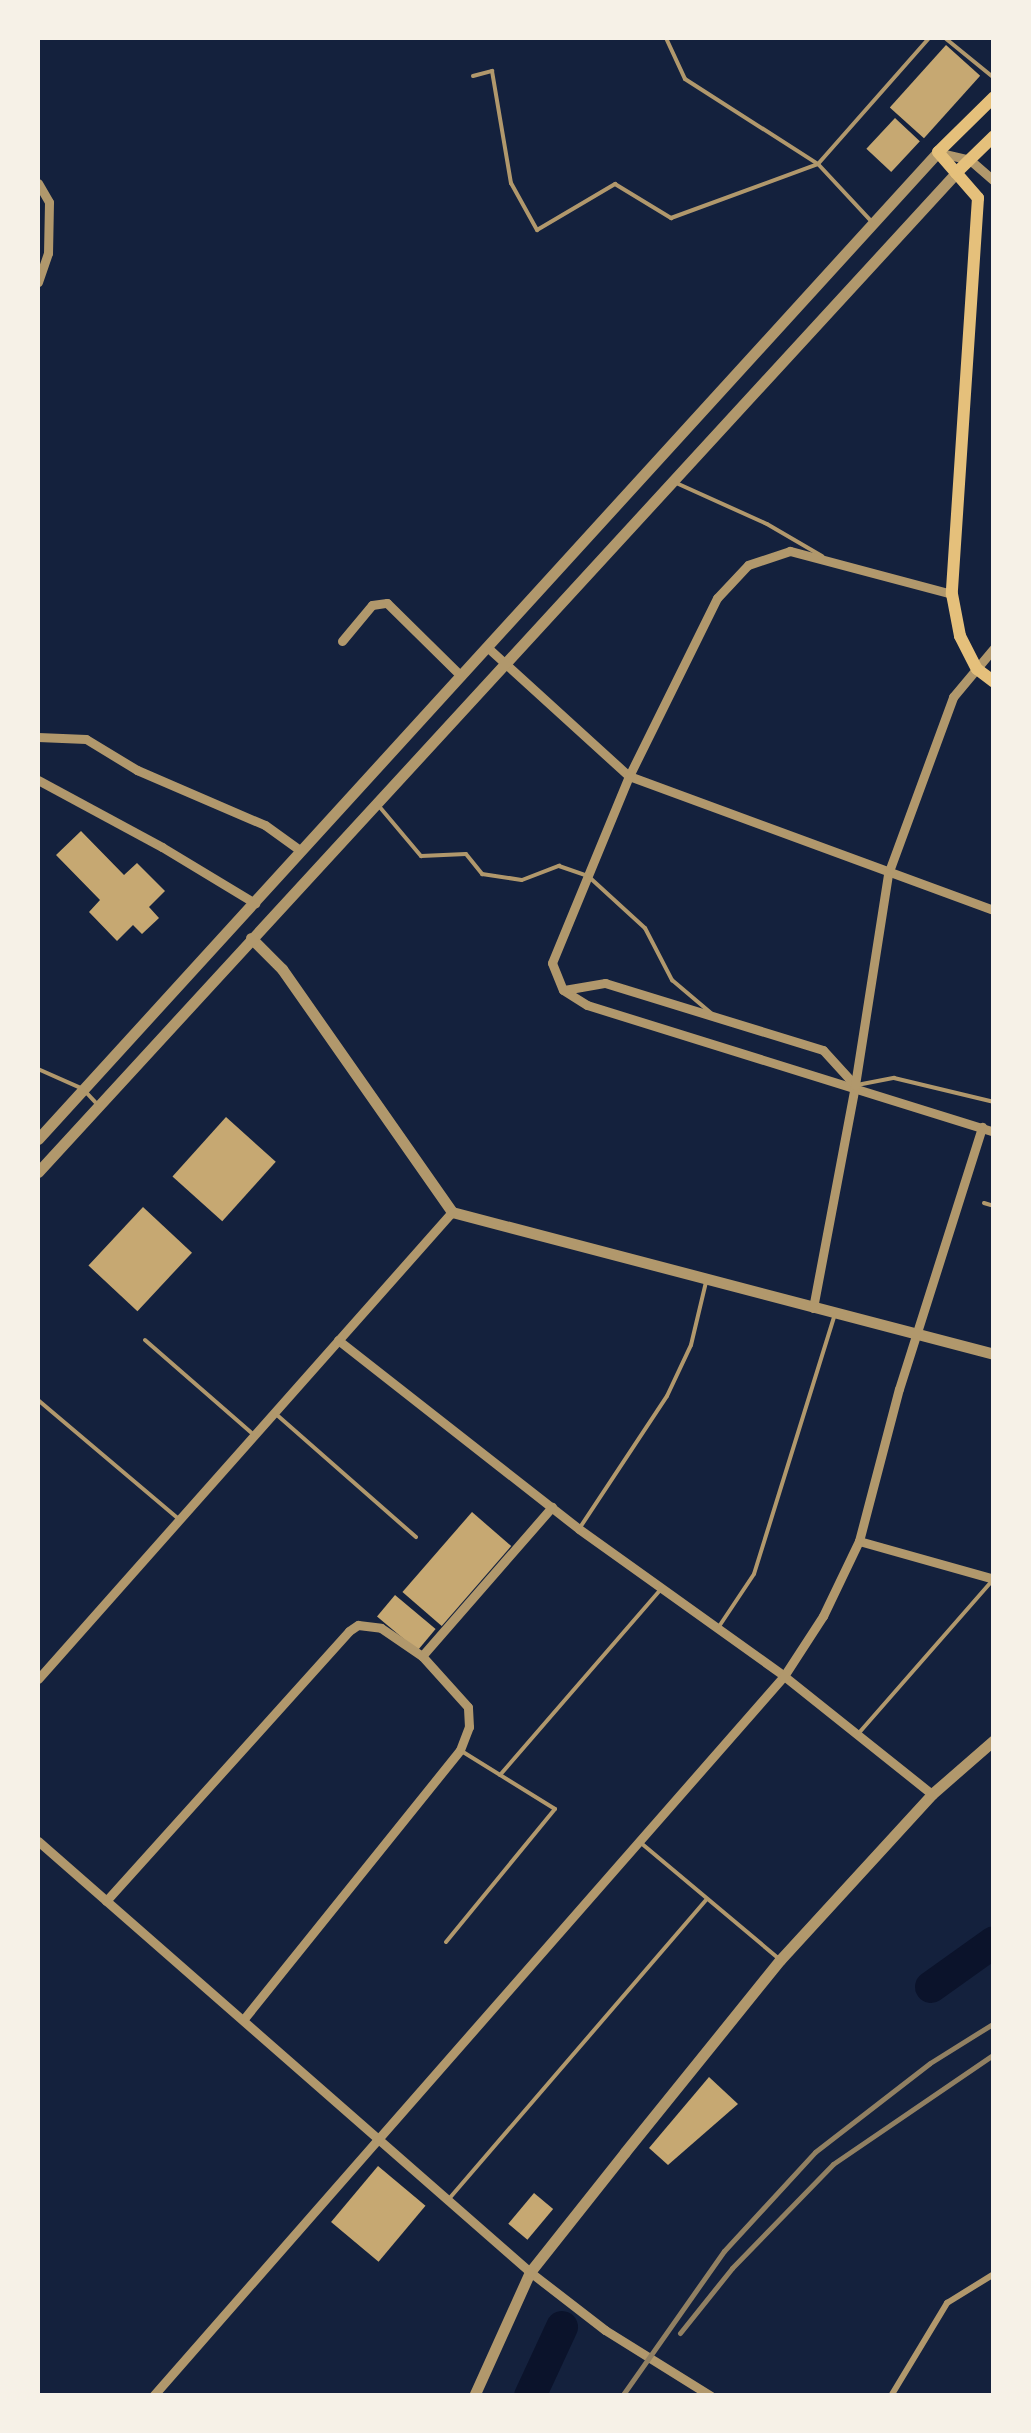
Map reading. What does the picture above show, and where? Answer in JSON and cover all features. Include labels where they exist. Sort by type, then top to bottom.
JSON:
[{"type":"main road","points":[[994,97],[938,152],[978,198],[952,594],[960,636],[977,669],[994,682]]},
{"type":"main road","points":[[956,173],[994,136]]},
{"type":"street","points":[[38,1139],[938,152],[970,160],[994,181]]},
{"type":"street","points":[[38,1172],[956,173]]},
{"type":"street","points":[[38,183],[49,202],[48,253],[38,282]]},
{"type":"street","points":[[952,594],[790,551],[748,565],[718,598],[629,776],[552,963],[563,990],[587,1004],[994,1132]]},
{"type":"street","points":[[342,642],[372,605],[387,603],[461,676]]},
{"type":"street","points":[[487,647],[629,776],[994,910]]},
{"type":"street","points":[[813,1308],[855,1086],[888,874],[952,696],[994,648]]},
{"type":"street","points":[[38,737],[86,740],[137,770],[265,825],[301,852]]},
{"type":"street","points":[[38,780],[255,903]]},
{"type":"street","points":[[251,938],[255,903]]},
{"type":"street","points":[[251,938],[282,968],[452,1212],[813,1308],[920,1331],[994,1354]]},
{"type":"street","points":[[563,990],[605,983],[823,1050],[855,1086]]},
{"type":"street","points":[[153,2396],[784,1676],[823,1616],[859,1541],[899,1389],[982,1128]]},
{"type":"street","points":[[38,1679],[452,1212]]},
{"type":"street","points":[[338,1340],[579,1528],[784,1676],[932,1794]]},
{"type":"street","points":[[422,1656],[552,1507]]},
{"type":"street","points":[[859,1541],[993,1579]]},
{"type":"street","points":[[106,1901],[349,1631],[358,1625],[381,1628],[422,1656],[468,1707],[469,1727],[460,1750],[242,2020]]},
{"type":"street","points":[[474,2396],[530,2272],[780,1960],[932,1794],[994,1740]]},
{"type":"street","points":[[38,1841],[530,2272],[605,2330],[711,2396]]},
{"type":"street","points":[[891,2396],[947,2304],[994,2274]]},
{"type":"lane","points":[[666,38],[685,79],[818,164],[872,222]]},
{"type":"lane","points":[[473,76],[492,71],[511,183],[537,230],[615,184],[671,218],[818,164],[929,38]]},
{"type":"lane","points":[[945,38],[994,78]]},
{"type":"lane","points":[[670,480],[767,524],[831,561]]},
{"type":"lane","points":[[375,802],[421,856],[466,854],[482,874],[522,880],[559,866],[588,876],[645,928],[672,980],[718,1019]]},
{"type":"lane","points":[[38,1069],[83,1089],[99,1105]]},
{"type":"lane","points":[[855,1086],[894,1078],[994,1102]]},
{"type":"lane","points":[[984,1203],[994,1206]]},
{"type":"lane","points":[[579,1528],[667,1396],[692,1344],[707,1280]]},
{"type":"lane","points":[[717,1629],[754,1574],[836,1312]]},
{"type":"lane","points":[[144,1340],[254,1435]]},
{"type":"lane","points":[[38,1400],[180,1520]]},
{"type":"lane","points":[[274,1413],[416,1537]]},
{"type":"lane","points":[[858,1734],[993,1579]]},
{"type":"lane","points":[[500,1775],[662,1588]]},
{"type":"lane","points":[[446,1942],[555,1809],[460,1750]]},
{"type":"lane","points":[[637,1840],[780,1960]]},
{"type":"lane","points":[[448,2200],[706,1900]]},
{"type":"building","points":[[946,45],[980,76],[924,138],[890,107]]},
{"type":"building","points":[[895,118],[920,141],[891,172],[866,149]]},
{"type":"building","points":[[81,831],[124,875],[137,863],[165,891],[149,907],[159,918],[142,934],[133,925],[117,941],[89,912],[100,900],[56,855]]},
{"type":"building","points":[[226,1117],[276,1162],[222,1221],[172,1176]]},
{"type":"building","points":[[143,1207],[192,1253],[137,1311],[88,1266]]},
{"type":"building","points":[[472,1512],[511,1546],[442,1626],[402,1592]]},
{"type":"building","points":[[395,1595],[436,1629],[418,1651],[377,1616]]},
{"type":"building","points":[[709,2077],[738,2104],[668,2165],[649,2148]]},
{"type":"building","points":[[378,2166],[425,2206],[379,2262],[331,2222]]},
{"type":"building","points":[[534,2193],[553,2209],[527,2240],[508,2224]]},
{"type":"waterway","points":[[931,1987],[994,1942]]},
{"type":"waterway","points":[[530,2396],[562,2327]]},
{"type":"railway","points":[[622,2396],[724,2251],[815,2152],[930,2063],[994,2023]]},
{"type":"railway","points":[[680,2333],[732,2268],[833,2164],[994,2054]]}]
